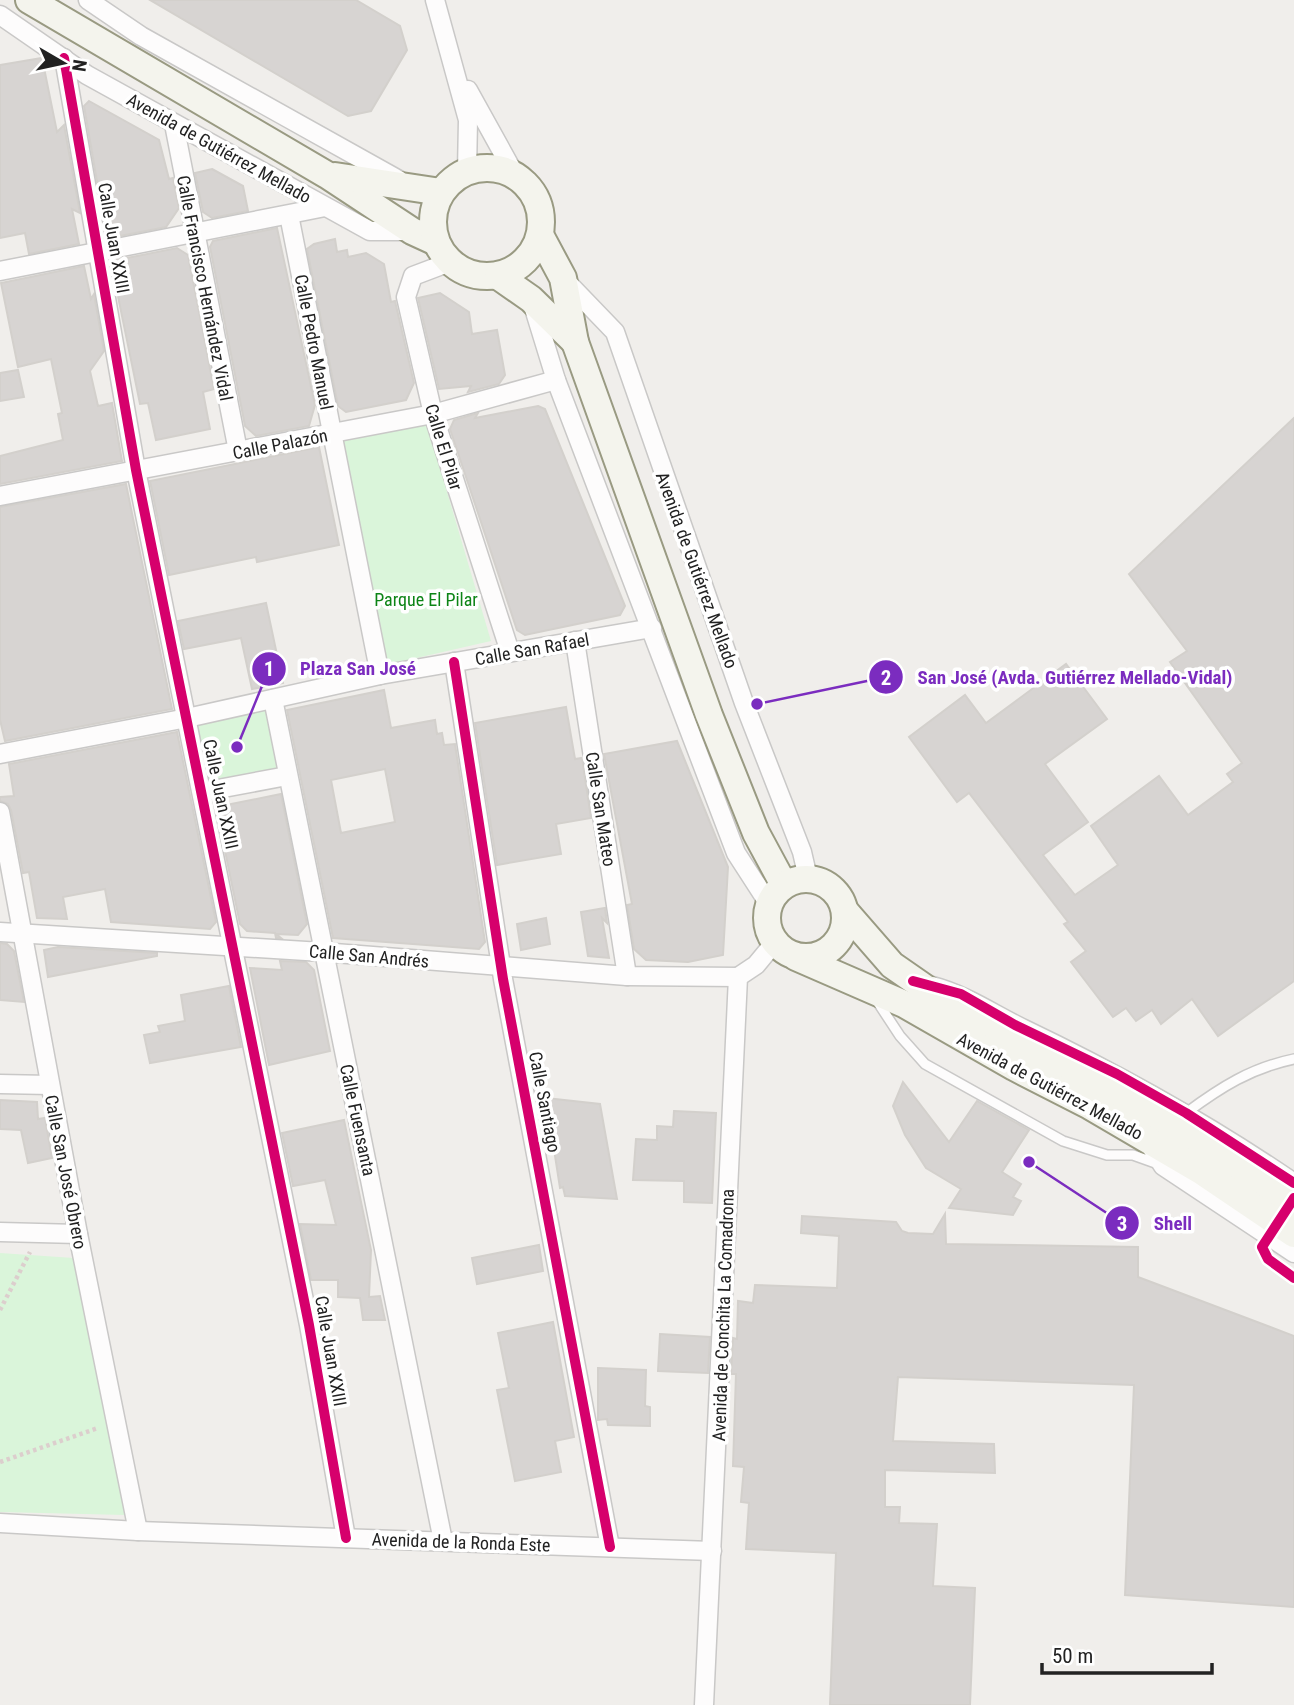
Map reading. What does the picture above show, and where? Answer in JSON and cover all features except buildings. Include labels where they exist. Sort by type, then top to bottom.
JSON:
[{"type":"main road","name":"Avenida de Gutiérrez Mellado","points":[[29,0],[327,175],[432,245]]},
{"type":"main road","points":[[499,169],[515,175],[534,195],[541,221],[540,235],[533,251],[518,267],[498,276],[472,275],[432,245],[433,216],[441,192],[452,179],[467,171],[499,169]]},
{"type":"main road","name":"Avenida de Gutiérrez Mellado","points":[[327,175],[441,192]]},
{"type":"main road","points":[[540,235],[563,278],[575,342],[709,715],[756,833],[787,889]]},
{"type":"main road","points":[[498,276],[531,299],[575,342]]},
{"type":"main road","points":[[832,888],[845,911],[845,924],[833,947],[810,957],[785,949],[768,930],[787,889],[832,888]]},
{"type":"main road","name":"Avenida de Gutiérrez Mellado","points":[[845,911],[892,965],[964,1015],[1156,1117],[1294,1207]]},
{"type":"main road","name":"Avenida de Gutiérrez Mellado","points":[[785,949],[904,1004],[1144,1136],[1294,1234]]},
{"type":"street","name":"Avenida de Gutiérrez Mellado","points":[[88,0],[141,36],[408,186]]},
{"type":"street","points":[[435,0],[468,120],[467,171]]},
{"type":"street","name":"Avenida de Gutiérrez Mellado","points":[[0,15],[64,58],[174,124],[370,231],[432,245]]},
{"type":"street","name":"Calle Juan XXIII","points":[[64,58],[136,471],[309,1325],[346,1538]]},
{"type":"street","points":[[454,65],[515,175]]},
{"type":"street","name":"Calle Francisco Hernández Vidal","points":[[174,124],[193,233],[238,452]]},
{"type":"street","points":[[0,271],[325,206]]},
{"type":"street","name":"Calle Pedro Manuel","points":[[289,215],[380,675]]},
{"type":"street","name":"Calle El Pilar","points":[[432,245],[413,276],[406,298],[433,414],[510,653]]},
{"type":"street","name":"Avenida de Gutiérrez Mellado","points":[[563,278],[615,332],[744,703],[802,852],[787,889]]},
{"type":"street","points":[[531,299],[556,380],[736,853],[787,889]]},
{"type":"street","name":"Calle Palazón","points":[[0,496],[433,414],[556,380]]},
{"type":"street","name":"Calle San Rafael","points":[[0,754],[187,718],[380,675],[652,628]]},
{"type":"street","name":"Calle San Mateo","points":[[575,642],[627,976]]},
{"type":"street","name":"Calle Santiago","points":[[454,662],[501,967],[610,1547]]},
{"type":"street","name":"Calle Fuensanta","points":[[272,699],[443,1541]]},
{"type":"street","points":[[202,792],[287,776]]},
{"type":"street","name":"Calle San José Obrero","points":[[0,812],[78,1234],[138,1531]]},
{"type":"street","name":"Calle San Andrés","points":[[0,932],[322,952],[627,976],[738,977]]},
{"type":"street","points":[[738,977],[785,949]]},
{"type":"street","name":"Avenida de Conchita La Comadrona","points":[[704,1705],[738,977]]},
{"type":"street","points":[[913,981],[961,994],[1015,1025],[1117,1074],[1186,1113],[1294,1182]]},
{"type":"street","points":[[0,1083],[50,1086]]},
{"type":"street","points":[[1144,1136],[1163,1166],[1294,1253]]},
{"type":"street","points":[[0,1232],[78,1234]]},
{"type":"street","name":"Avenida de la Ronda Este","points":[[0,1522],[138,1531],[712,1550]]},
{"type":"lane","points":[[869,988],[900,1036],[925,1064],[1063,1141],[1107,1155],[1133,1156],[1163,1166]]},
{"type":"lane","points":[[1186,1113],[1227,1082],[1263,1065],[1294,1059]]},
{"type":"path","points":[[0,1310],[40,1233]]},
{"type":"path","points":[[0,1462],[116,1422]]},
{"type":"green space","name":"Parque El Pilar","points":[[427,424],[491,641],[386,665],[341,439]]},
{"type":"green space","points":[[273,699],[287,776],[202,792],[187,718]]},
{"type":"green space","points":[[0,1253],[74,1258],[125,1515],[0,1512]]},
{"type":"cycle path","points":[[64,58],[136,470],[309,1325],[346,1538]]},
{"type":"cycle path","points":[[454,662],[503,979],[610,1547]]},
{"type":"cycle path","points":[[913,981],[961,994],[1015,1025],[1117,1074],[1186,1113],[1294,1183]]},
{"type":"cycle path","points":[[1294,1198],[1262,1247],[1268,1259],[1294,1278]]},
{"type":"place","name":"San José (Avda. Gutiérrez Mellado-Vidal)","points":[[757,704]]},
{"type":"place","name":"Plaza San José","points":[[237,747]]},
{"type":"place","name":"Shell","points":[[1029,1162]]}]
